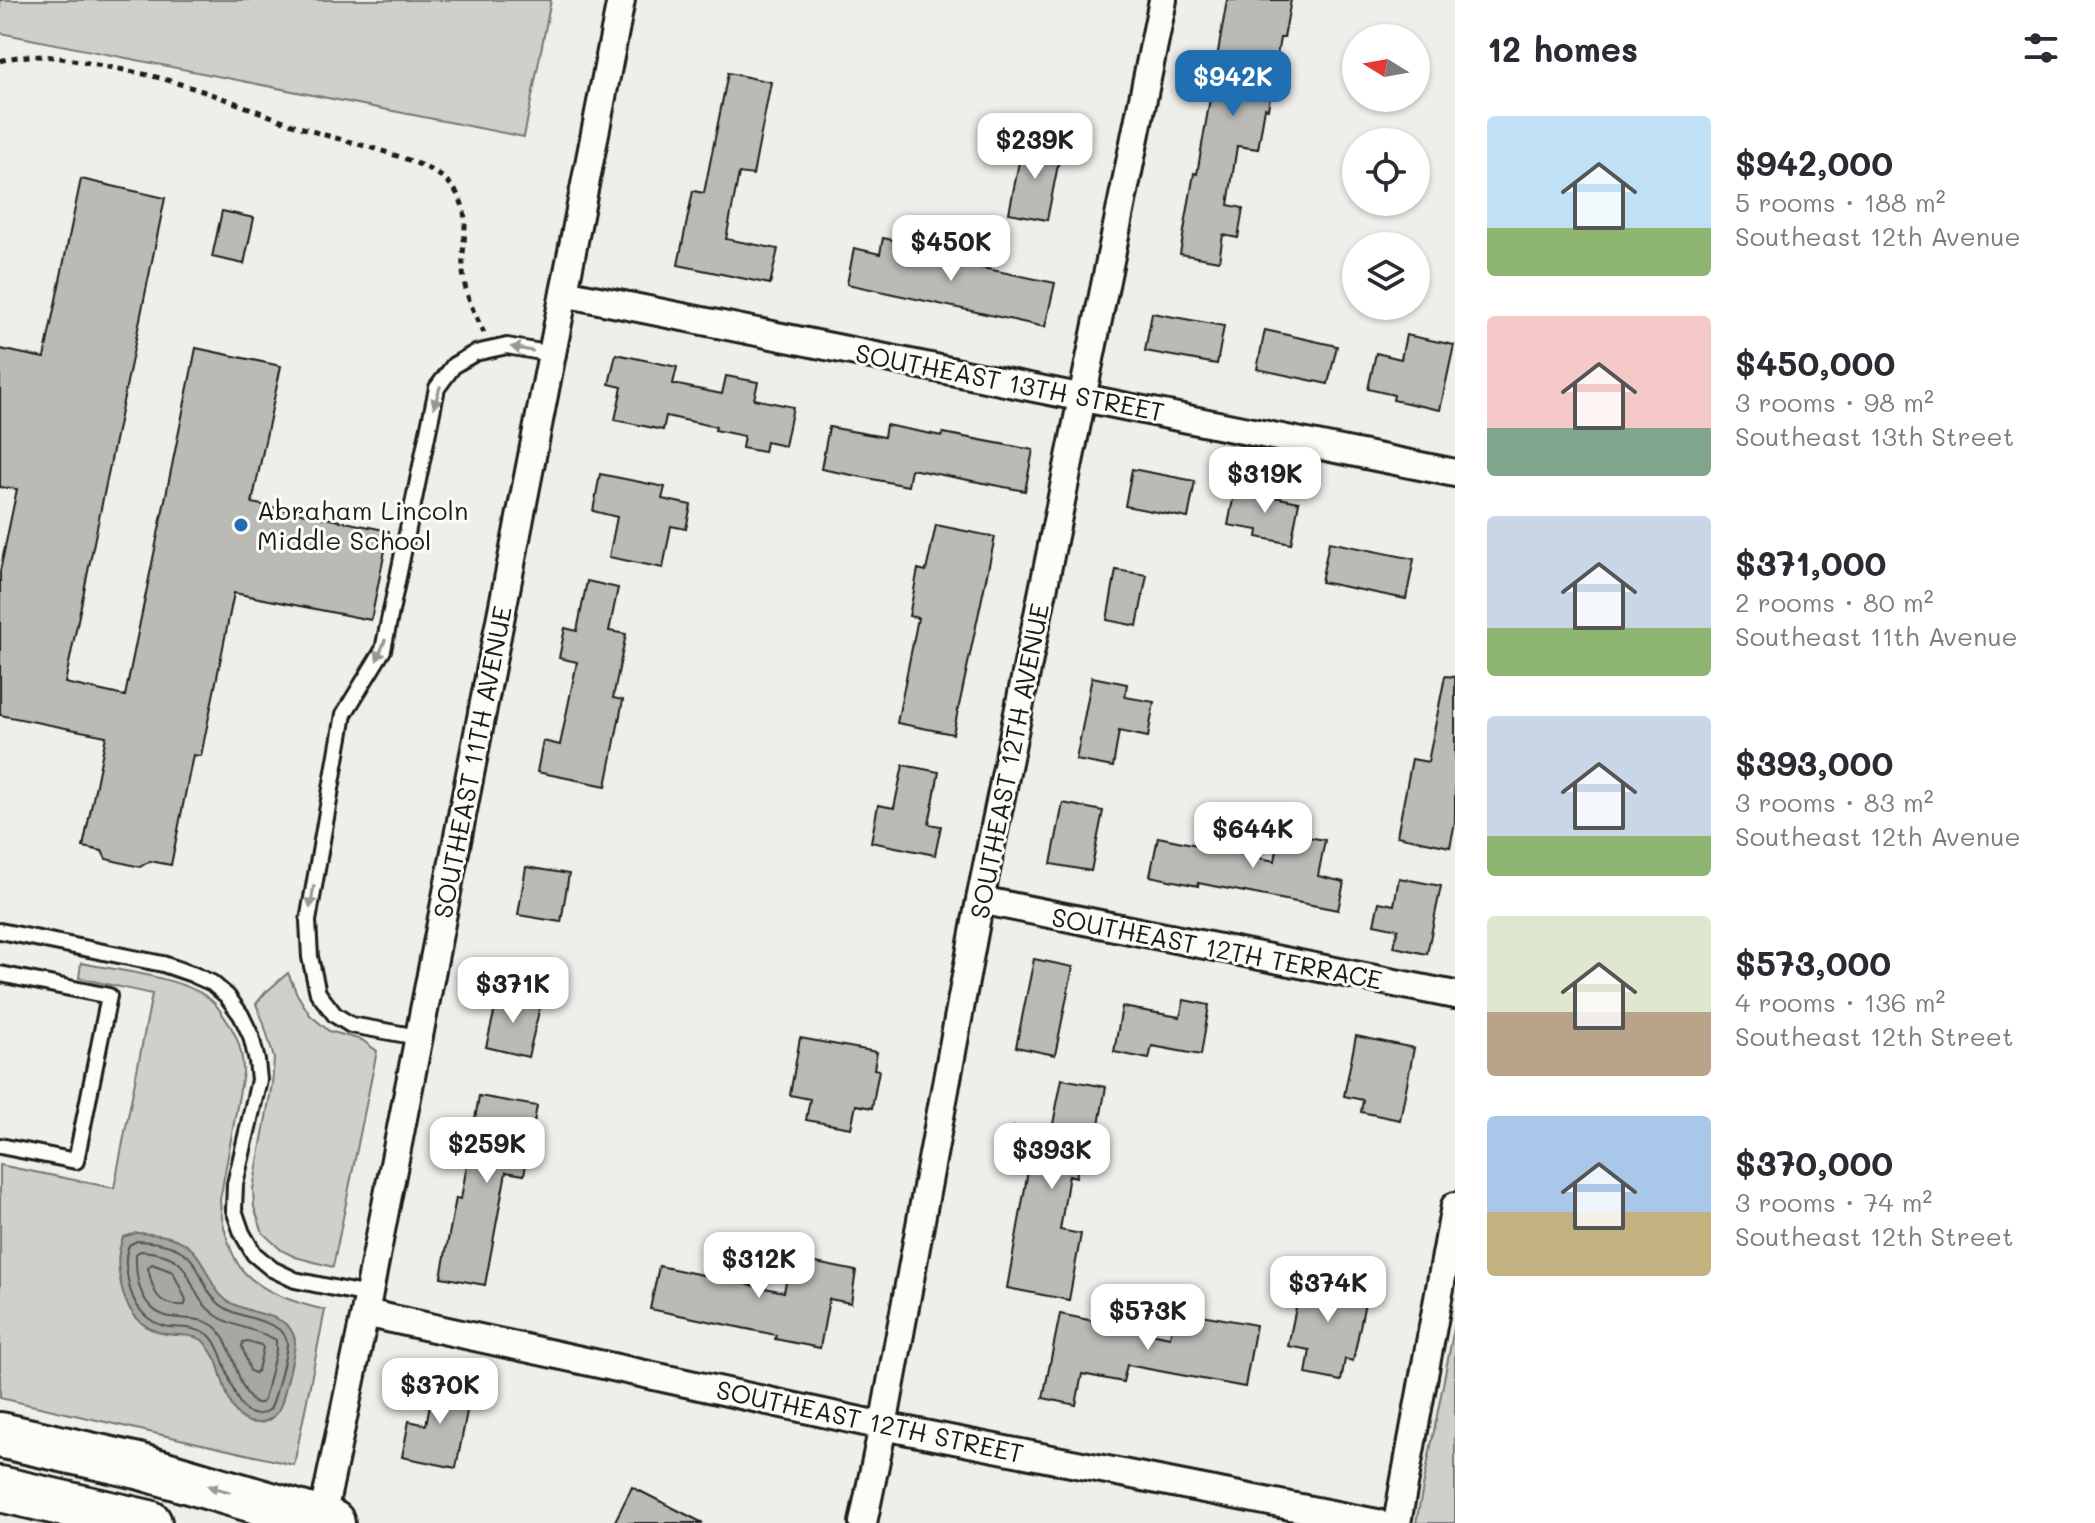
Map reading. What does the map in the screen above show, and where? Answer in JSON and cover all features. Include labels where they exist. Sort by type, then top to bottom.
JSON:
[{"type":"highway","points":[[0,1435],[138,1466],[325,1521]]},
{"type":"highway","points":[[0,1489],[149,1523]]},
{"type":"street","name":"SOUTHEAST 11TH AVENUE","points":[[325,1521],[621,0]]},
{"type":"street","name":"SOUTHEAST 12TH AVENUE","points":[[863,1523],[980,900],[1163,0]]},
{"type":"street","name":"SOUTHEAST 13TH STREET","points":[[564,293],[1455,473]]},
{"type":"street","name":"SOUTHEAST 12TH TERRACE","points":[[980,900],[1455,995]]},
{"type":"street","points":[[1397,1523],[1455,1206]]},
{"type":"street","name":"SOUTHEAST 12TH STREET","points":[[366,1304],[883,1426],[1377,1523]]},
{"type":"lane","points":[[418,1037],[351,1025],[335,1015],[318,993],[310,957],[308,921],[344,714],[383,650],[437,388],[454,365],[491,348],[507,346],[552,354]]},
{"type":"lane","points":[[0,931],[163,964],[212,983],[227,996],[251,1036],[259,1080],[235,1184],[234,1210],[242,1233],[254,1254],[272,1269],[366,1304]]},
{"type":"lane","points":[[0,974],[109,996],[76,1161],[0,1146]]},
{"type":"path","points":[[0,61],[36,56],[77,60],[179,83],[427,169],[447,181],[459,195],[466,214],[462,267],[465,286],[472,310],[491,348]]},
{"type":"shaded area","points":[[0,0],[551,0],[524,137],[0,33]]},
{"type":"shaded area","points":[[81,963],[150,976],[201,993],[216,1005],[237,1039],[243,1073],[220,1200],[227,1238],[239,1265],[261,1286],[325,1310],[294,1465],[0,1398],[0,1165],[114,1188],[152,994],[79,978]]},
{"type":"shaded area","points":[[288,973],[310,1015],[329,1031],[362,1040],[377,1051],[333,1267],[281,1250],[263,1233],[254,1207],[253,1189],[274,1058],[256,1004]]},
{"type":"shaded area","points":[[1455,1323],[1455,1523],[1416,1523]]},
{"type":"water","points":[[136,1233],[164,1236],[182,1242],[199,1258],[215,1288],[226,1300],[278,1319],[289,1328],[295,1340],[293,1356],[282,1401],[273,1417],[256,1423],[239,1416],[228,1399],[216,1360],[202,1340],[157,1332],[135,1316],[123,1293],[118,1260],[123,1237]]},
{"type":"building","points":[[1227,0],[1291,0],[1284,38],[1280,38],[1258,149],[1237,146],[1228,205],[1243,208],[1238,238],[1223,235],[1219,261],[1180,254]]},
{"type":"building","points":[[728,73],[771,82],[753,175],[739,173],[726,239],[778,249],[770,284],[678,265],[693,191],[704,193]]},
{"type":"building","points":[[1023,142],[1061,150],[1047,220],[1009,213]]},
{"type":"building","points":[[81,179],[165,198],[65,683],[125,696],[196,348],[281,366],[252,503],[389,531],[371,620],[234,593],[201,756],[193,755],[171,865],[150,861],[140,867],[106,859],[102,851],[83,847],[106,736],[0,715],[0,571],[17,489],[0,487],[0,349],[44,358]]},
{"type":"building","points":[[222,211],[254,218],[244,264],[212,257]]},
{"type":"building","points":[[883,238],[946,251],[944,260],[1055,283],[1045,327],[847,284],[854,248],[880,254]]},
{"type":"building","points":[[1152,313],[1224,326],[1217,364],[1145,351]]},
{"type":"building","points":[[1265,330],[1337,346],[1328,384],[1257,369]]},
{"type":"building","points":[[1406,335],[1454,345],[1440,410],[1393,400],[1394,395],[1368,389],[1376,353],[1401,359]]},
{"type":"building","points":[[616,354],[677,367],[673,384],[722,394],[726,376],[758,382],[754,399],[793,407],[785,446],[766,442],[764,452],[742,448],[744,436],[666,416],[663,430],[615,420],[622,387],[609,384]]},
{"type":"building","points":[[886,425],[1033,450],[1025,491],[911,469],[908,486],[821,469],[829,427],[884,437]]},
{"type":"building","points":[[1132,469],[1195,481],[1188,518],[1125,506]]},
{"type":"building","points":[[600,474],[665,487],[662,499],[691,505],[686,529],[671,526],[663,568],[609,557],[617,517],[593,511]]},
{"type":"building","points":[[1235,489],[1299,502],[1291,544],[1257,537],[1258,530],[1228,525]]},
{"type":"building","points":[[936,525],[995,537],[953,734],[897,723],[918,618],[909,616],[918,569],[926,571]]},
{"type":"building","points":[[1329,542],[1414,559],[1406,599],[1321,582]]},
{"type":"building","points":[[1116,570],[1147,575],[1137,626],[1107,620]]},
{"type":"building","points":[[587,581],[618,588],[609,631],[626,634],[613,698],[623,700],[606,786],[537,772],[543,741],[560,745],[577,662],[559,658],[565,628],[577,631]]},
{"type":"building","points":[[1445,676],[1455,677],[1455,822],[1450,847],[1397,836],[1412,759],[1428,762]]},
{"type":"building","points":[[1092,677],[1127,684],[1125,697],[1154,702],[1148,737],[1119,731],[1113,767],[1076,760]]},
{"type":"building","points":[[903,765],[939,772],[929,824],[941,826],[935,855],[871,842],[878,805],[894,808]]},
{"type":"building","points":[[1063,803],[1103,811],[1091,871],[1051,864]]},
{"type":"building","points":[[1280,832],[1325,840],[1318,876],[1344,882],[1338,910],[1150,876],[1158,837],[1275,861]]},
{"type":"building","points":[[526,867],[569,874],[561,922],[518,915]]},
{"type":"building","points":[[1399,878],[1441,886],[1427,954],[1394,947],[1398,929],[1374,924],[1379,902],[1394,905]]},
{"type":"building","points":[[1034,959],[1073,967],[1055,1055],[1016,1047]]},
{"type":"building","points":[[499,992],[541,1003],[528,1057],[486,1047]]},
{"type":"building","points":[[1184,1000],[1209,1005],[1201,1055],[1152,1046],[1149,1059],[1114,1052],[1122,1007],[1180,1017]]},
{"type":"building","points":[[1356,1036],[1414,1048],[1400,1120],[1361,1112],[1363,1100],[1344,1096]]},
{"type":"building","points":[[800,1038],[877,1052],[874,1069],[879,1070],[872,1108],[856,1105],[851,1128],[806,1120],[810,1099],[790,1095]]},
{"type":"building","points":[[1062,1079],[1106,1087],[1092,1162],[1080,1159],[1076,1177],[1069,1175],[1060,1230],[1081,1234],[1069,1300],[1007,1288],[1028,1171],[1007,1166],[1014,1127],[1051,1134]]},
{"type":"building","points":[[479,1096],[537,1106],[524,1175],[506,1172],[485,1285],[441,1277],[456,1198],[461,1199]]},
{"type":"building","points":[[791,1258],[856,1271],[851,1303],[829,1299],[820,1348],[775,1339],[776,1335],[650,1309],[659,1266],[784,1292]]},
{"type":"building","points":[[1303,1274],[1368,1288],[1353,1361],[1345,1359],[1341,1381],[1306,1374],[1310,1350],[1288,1346]]},
{"type":"building","points":[[1175,1310],[1256,1325],[1245,1387],[1127,1365],[1123,1382],[1082,1374],[1076,1405],[1043,1398],[1060,1314],[1170,1337]]},
{"type":"building","points":[[435,1378],[472,1386],[456,1468],[402,1457],[409,1421],[426,1425]]},
{"type":"building","points":[[632,1487],[703,1523],[614,1523]]},
{"type":"place","name":"Abraham Lincoln Middle School","points":[[241,525]]}]
